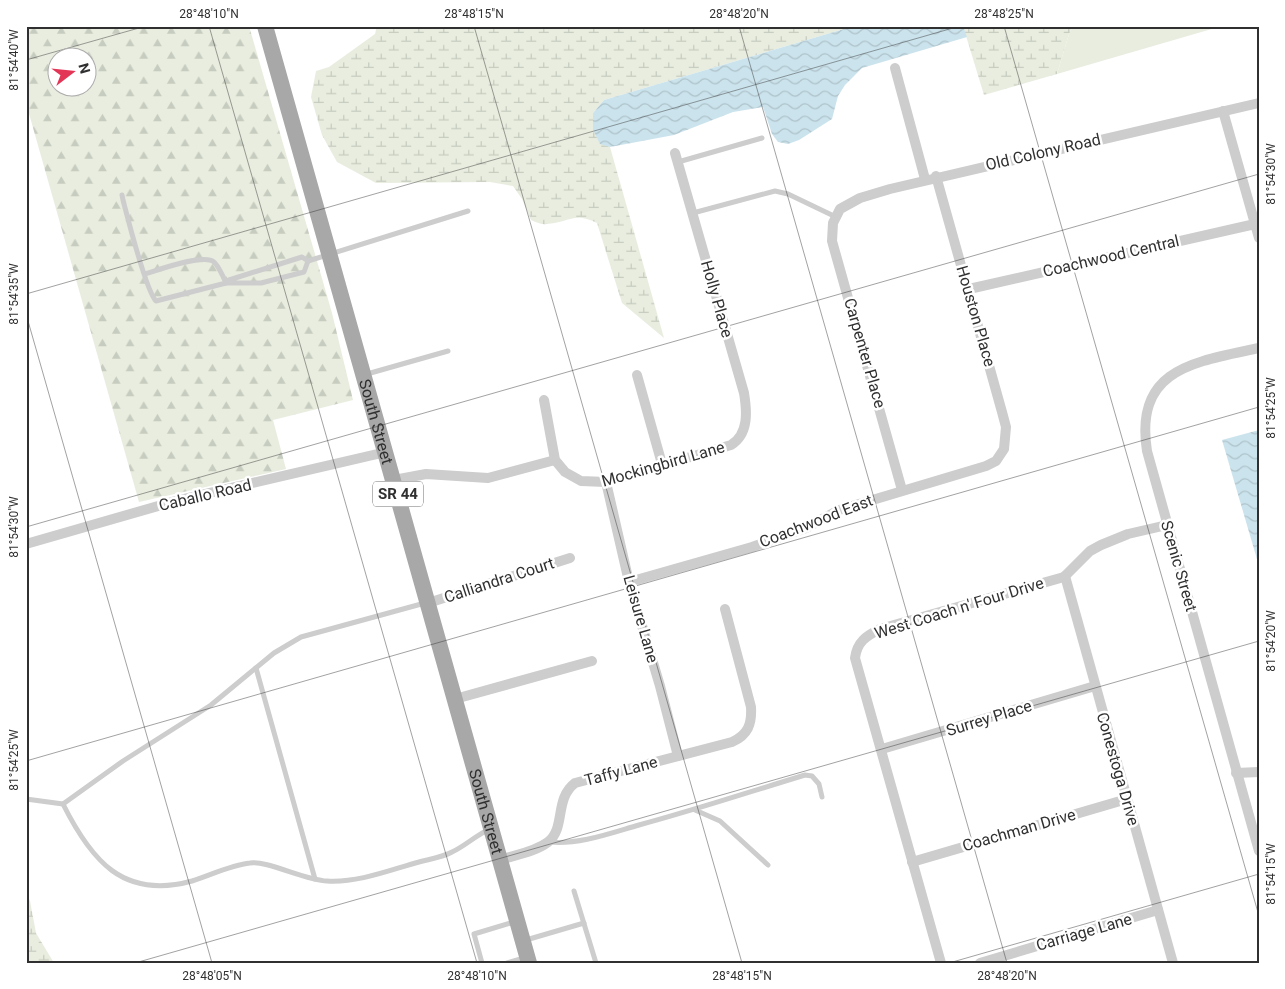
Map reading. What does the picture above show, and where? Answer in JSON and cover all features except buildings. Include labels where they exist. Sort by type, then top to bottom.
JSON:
[{"type":"main road","name":"South Street","points":[[265,26],[528,960]]},
{"type":"street","points":[[895,68],[925,179]]},
{"type":"street","name":"Old Colony Road","points":[[836,217],[845,205],[860,198],[936,176],[1259,103]]},
{"type":"street","points":[[1223,111],[1259,238]]},
{"type":"street","name":"Holly Place","points":[[677,158],[747,406],[743,430],[735,443]]},
{"type":"street","name":"Houston Place","points":[[936,176],[1006,427],[1006,439],[1000,456]]},
{"type":"street","name":"Carpenter Place","points":[[836,217],[832,241],[902,490]]},
{"type":"street","name":"Coachwood Central","points":[[969,290],[1254,224]]},
{"type":"street","name":"Scenic Street","points":[[1259,348],[1204,360],[1168,377],[1151,399],[1144,422],[1144,436],[1167,525],[1259,851]]},
{"type":"street","points":[[637,375],[662,464]]},
{"type":"street","points":[[394,480],[426,474],[488,478],[556,460],[544,400]]},
{"type":"street","name":"Mockingbird Lane","points":[[556,460],[572,478],[593,483],[606,482],[735,443]]},
{"type":"street","name":"Caballo Road","points":[[26,544],[179,500],[386,452]]},
{"type":"street","name":"Coachwood East","points":[[629,582],[806,528],[839,510],[962,474],[996,461],[1000,456]]},
{"type":"street","name":"Leisure Lane","points":[[606,482],[629,582],[660,686],[678,756]]},
{"type":"street","name":"West Coach n' Four Drive","points":[[941,963],[856,658],[859,645],[866,636],[886,627],[1065,576],[1090,551],[1101,545],[1128,534],[1167,525]]},
{"type":"street","name":"Calliandra Court","points":[[428,602],[570,558]]},
{"type":"street","name":"Conestoga Drive","points":[[1065,576],[1173,963]]},
{"type":"street","name":"Taffy Lane","points":[[549,842],[554,836],[564,796],[575,783],[732,742],[741,737],[749,728],[752,707],[725,610]]},
{"type":"street","points":[[455,699],[592,660]]},
{"type":"street","name":"Surrey Place","points":[[882,749],[1095,686]]},
{"type":"street","points":[[1236,774],[1259,772]]},
{"type":"street","name":"Coachman Drive","points":[[912,862],[1127,799]]},
{"type":"street","points":[[500,860],[539,848],[549,842]]},
{"type":"street","name":"Carriage Lane","points":[[980,963],[1158,910]]},
{"type":"lane","points":[[677,158],[762,138]]},
{"type":"lane","points":[[693,213],[775,191],[788,194],[836,217]]},
{"type":"lane","points":[[122,195],[152,297],[156,301],[226,283],[261,283],[304,272],[308,261]]},
{"type":"lane","points":[[226,283],[229,280],[302,257],[308,261],[330,255],[468,211]]},
{"type":"lane","points":[[145,274],[198,260],[210,259],[215,263],[226,283]]},
{"type":"lane","points":[[364,375],[448,352]]},
{"type":"lane","points":[[26,799],[63,804],[123,760],[211,705],[274,653],[301,637],[428,602]]},
{"type":"lane","points":[[256,668],[315,879]]},
{"type":"lane","points":[[549,842],[563,843],[602,835],[695,810],[804,775],[812,776],[819,784],[822,796]]},
{"type":"lane","points":[[63,804],[76,830],[96,856],[120,876],[141,886],[190,881],[250,862],[261,863],[315,879],[350,881],[452,852],[475,836],[491,829]]},
{"type":"lane","points":[[695,810],[720,821],[768,865]]},
{"type":"lane","points":[[574,891],[596,963]]},
{"type":"lane","points":[[482,963],[474,934],[517,921]]},
{"type":"lane","points":[[523,941],[584,924]]},
{"type":"lane","points":[[507,963],[528,960]]},
{"type":"green space","points":[[26,26],[249,26],[332,313],[353,400],[273,420],[286,469],[139,502],[26,103]]},
{"type":"green space","points":[[377,26],[854,26],[604,100],[593,113],[593,130],[600,143],[610,147],[664,338],[622,303],[597,223],[582,218],[544,224],[531,220],[522,199],[513,186],[490,182],[376,183],[337,162],[322,135],[311,97],[316,71],[329,67],[375,34]]},
{"type":"green space","points":[[963,26],[1073,26],[1057,74],[984,95]]},
{"type":"green space","points":[[1073,26],[1222,26],[1057,74]]},
{"type":"green space","points":[[26,894],[30,901],[36,933],[54,963],[26,963]]},
{"type":"water","points":[[854,26],[963,26],[967,37],[862,68],[845,85],[838,96],[832,119],[799,140],[788,144],[778,142],[772,134],[763,107],[733,112],[674,135],[610,147],[600,144],[593,130],[593,113],[604,100]]},
{"type":"water","points":[[1259,430],[1259,566],[1222,440]]}]
